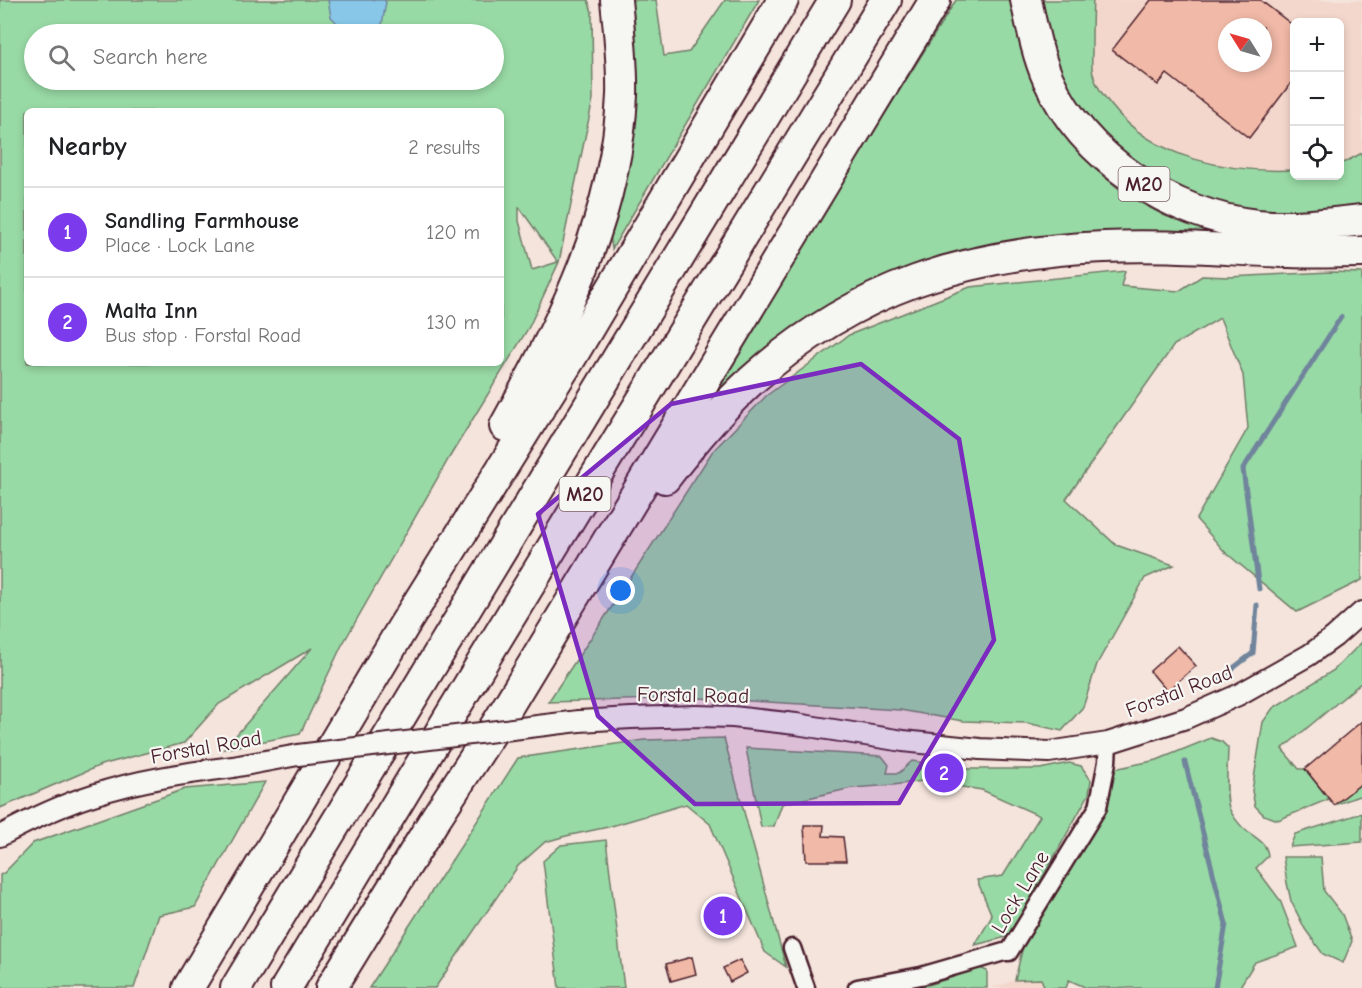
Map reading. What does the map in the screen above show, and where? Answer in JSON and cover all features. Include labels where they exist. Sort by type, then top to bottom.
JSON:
[{"type":"highway","points":[[404,627],[484,465],[556,332],[599,224],[614,161],[622,94],[616,0]]},
{"type":"highway","points":[[188,988],[404,627],[570,359],[783,0]]},
{"type":"highway","name":"M20","points":[[236,988],[836,0]]},
{"type":"highway","name":"M20","points":[[286,988],[886,0]]},
{"type":"highway","name":"M20","points":[[331,988],[500,718],[935,0]]},
{"type":"highway","name":"M20","points":[[1026,0],[1040,56],[1059,101],[1088,139],[1105,156],[1149,188],[1184,206],[1232,221],[1259,225],[1332,224],[1362,220]]},
{"type":"highway","name":"M20","points":[[500,718],[592,589],[663,480],[691,444],[718,413],[752,380],[784,353],[840,315],[874,298],[936,273],[1009,255],[1049,250],[1139,246],[1291,252],[1362,252]]},
{"type":"street","name":"Forstal Road","points":[[0,836],[45,813],[94,794],[140,782],[298,755],[579,721],[696,716],[733,717],[796,724],[903,741],[980,749],[1049,752],[1108,743],[1186,718],[1238,695],[1309,655],[1362,612]]},
{"type":"street","name":"Lock Lane","points":[[856,988],[921,976],[1009,952],[1098,807],[1107,762],[1108,743]]},
{"type":"street","points":[[792,948],[806,988]]},
{"type":"highlighted area","points":[[861,364],[959,439],[994,640],[899,803],[695,804],[598,716],[538,514],[671,404]]},
{"type":"shaded area","points":[[1093,0],[1362,0],[1362,153],[1345,162],[1344,18],[1290,18],[1290,170],[1231,168],[1164,147],[1142,135],[1119,116],[1100,92],[1092,72]]},
{"type":"shaded area","points":[[1041,978],[1045,988],[992,988],[1015,980]]},
{"type":"green space","points":[[0,0],[588,0],[592,12],[593,99],[559,262],[529,327],[449,458],[341,647],[300,734],[224,749],[312,648],[219,704],[184,743],[101,765],[0,808]],"holes":[[[520,208],[558,262],[532,270],[519,221]]]},
{"type":"green space","points":[[625,0],[656,0],[664,56],[689,52],[725,0],[759,0],[612,249],[610,235]]},
{"type":"green space","points":[[956,0],[1013,0],[1017,32],[1029,72],[1078,149],[1095,169],[1128,196],[1165,216],[1242,240],[927,263],[692,423]]},
{"type":"green space","points":[[1037,0],[1093,0],[1093,74],[1103,94],[1128,123],[1148,138],[1170,150],[1194,159],[1244,169],[1290,170],[1290,180],[1344,180],[1344,162],[1362,153],[1362,209],[1258,215],[1194,200],[1110,147],[1055,70]]},
{"type":"green space","points":[[1125,271],[1121,286],[1179,291],[1202,276],[1362,273],[1362,580],[1297,612],[1225,552],[1196,519],[1248,428],[1243,375],[1220,318],[1174,345],[1066,499],[1116,545],[1174,565],[1145,578],[1097,664],[1083,707],[1062,731],[1027,723],[963,721],[900,710],[699,698],[548,702],[712,452],[766,396],[849,335],[970,287]]},
{"type":"green space","points":[[1362,642],[1362,682],[1282,749],[1299,769],[1305,769],[1329,799],[1278,820],[1264,815],[1255,806],[1252,791],[1263,722],[1273,708],[1334,670]]},
{"type":"green space","points":[[724,738],[786,967],[765,952],[710,824],[686,804],[608,827],[545,842],[518,866],[435,988],[369,988],[518,758],[644,740]]},
{"type":"green space","points":[[1211,738],[1222,742],[1228,748],[1227,789],[1230,810],[1242,827],[1259,840],[1267,851],[1268,856],[1256,868],[1280,900],[1298,947],[1255,962],[1239,988],[1087,988],[1069,980],[1066,988],[1045,988],[1041,979],[1015,980],[1024,942],[1111,793],[1109,770],[1157,760]]},
{"type":"green space","points":[[746,748],[882,756],[889,765],[887,773],[899,773],[912,761],[963,769],[1040,769],[1069,763],[1081,766],[1091,780],[1089,794],[1010,936],[975,945],[992,916],[977,880],[1003,876],[1040,816],[982,790],[923,781],[852,788],[782,804],[774,826],[761,827]]},
{"type":"green space","points":[[265,782],[195,907],[159,915],[134,988],[0,988],[0,875],[33,843],[185,789]]},
{"type":"green space","points":[[1362,783],[1362,795],[1334,805]]},
{"type":"green space","points":[[1362,813],[1362,842],[1290,847],[1295,834]]},
{"type":"green space","points":[[606,840],[624,988],[559,988],[543,861],[561,845]]},
{"type":"green space","points":[[1283,857],[1321,857],[1324,891],[1342,914],[1352,941],[1343,963],[1323,954],[1305,929],[1291,901]]},
{"type":"green space","points":[[980,968],[987,971],[987,988],[912,988],[932,984]]},
{"type":"water","points":[[328,0],[384,0],[386,2],[382,24],[338,24],[331,17]]},
{"type":"building","points":[[1151,0],[1260,0],[1290,23],[1290,84],[1249,138],[1167,74],[1158,85],[1112,50]]},
{"type":"building","points":[[1178,646],[1196,666],[1167,691],[1150,671]]},
{"type":"building","points":[[1362,721],[1362,783],[1334,805],[1305,769]]},
{"type":"building","points":[[804,825],[824,825],[823,836],[843,837],[846,861],[806,861]]},
{"type":"building","points":[[724,899],[736,925],[721,933],[709,906]]},
{"type":"building","points":[[692,957],[696,974],[671,981],[666,964]]},
{"type":"building","points":[[740,960],[747,973],[730,982],[723,968]]},
{"type":"waterway","points":[[1259,589],[1243,469],[1341,317]]},
{"type":"waterway","points":[[1215,682],[1253,653],[1257,605]]},
{"type":"waterway","points":[[1185,762],[1226,924],[1215,988]]},
{"type":"place","name":"Malta Inn","points":[[944,773]]},
{"type":"place","name":"Sandling Farmhouse","points":[[723,916]]}]
